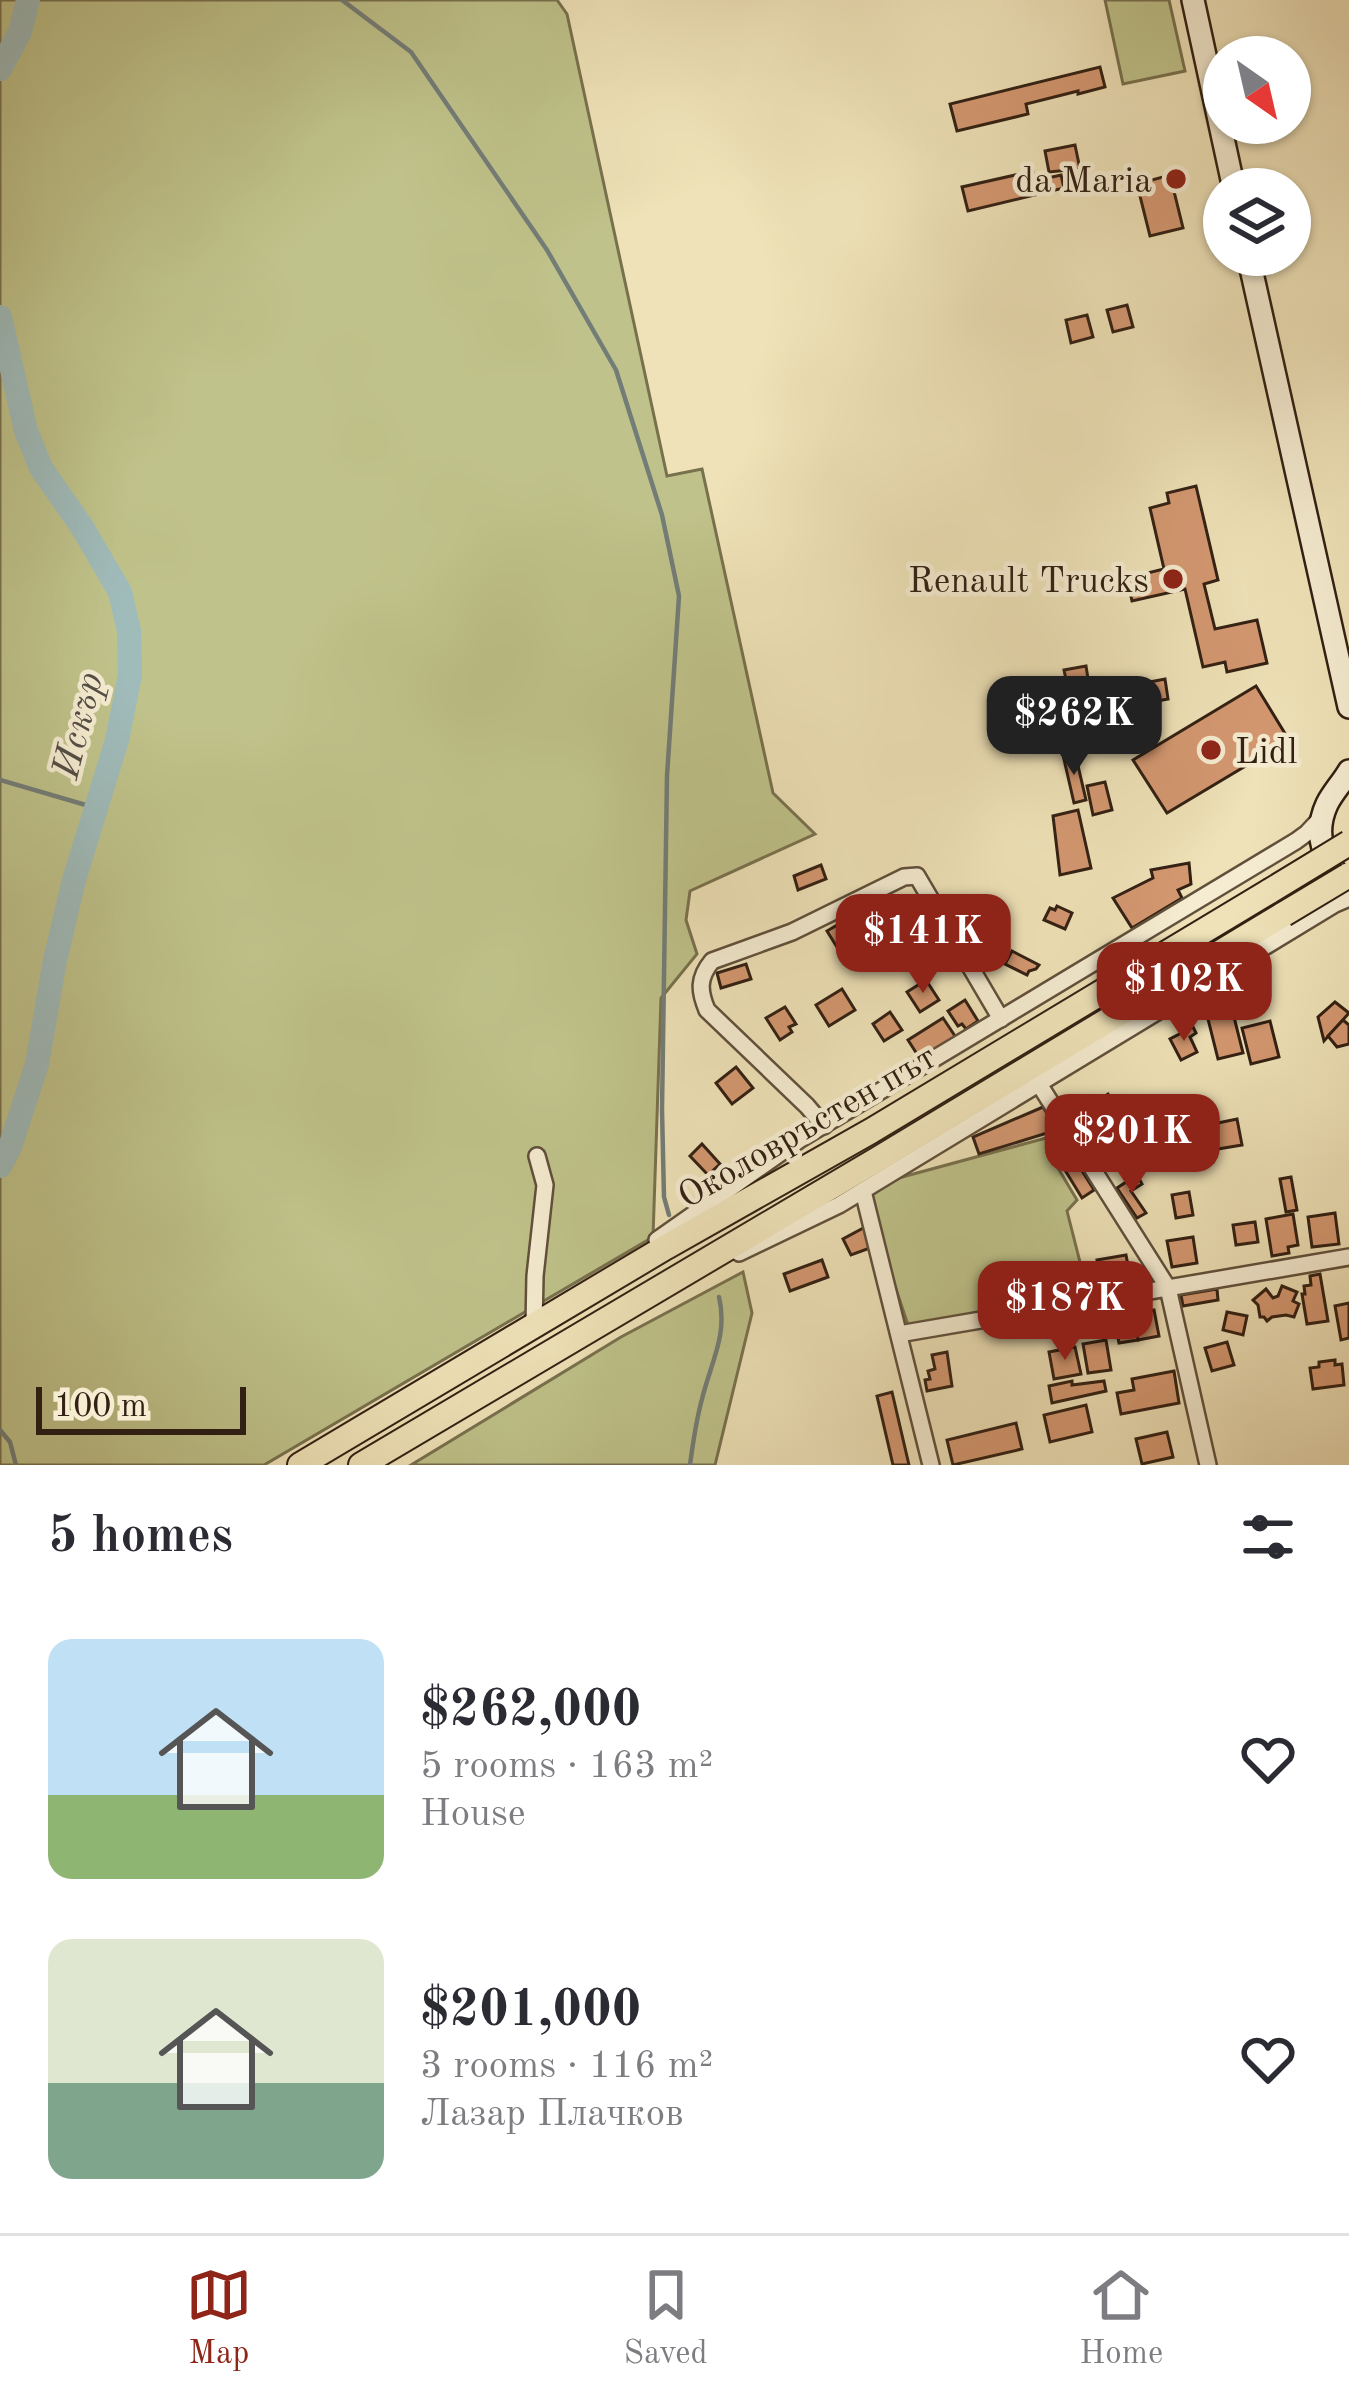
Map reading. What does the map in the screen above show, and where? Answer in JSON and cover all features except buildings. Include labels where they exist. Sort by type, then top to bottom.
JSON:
[{"type":"highway","name":"Околовръстен път","points":[[300,1465],[871,1131],[1349,843]]},
{"type":"highway","name":"Околовръстен път","points":[[362,1465],[1349,874]]},
{"type":"main road","points":[[1193,0],[1229,168]]},
{"type":"main road","points":[[1253,276],[1349,707]]},
{"type":"main road","points":[[1347,778],[1330,798],[1321,838],[1326,859],[1349,884]]},
{"type":"street","name":"Околовръстен път","points":[[540,1322],[824,1126],[1296,841],[1322,818]]},
{"type":"street","points":[[824,1126],[707,1010],[700,982],[712,962],[792,932],[904,877],[917,876],[1001,1019]]},
{"type":"street","name":"Околовръстен път","points":[[612,1315],[839,1205],[1349,898]]},
{"type":"street","points":[[1039,1084],[1168,1288],[1208,1465]]},
{"type":"street","points":[[537,1156],[545,1185],[535,1276],[540,1322]]},
{"type":"street","points":[[862,1191],[931,1465]]},
{"type":"street","points":[[899,1334],[1349,1257]]},
{"type":"green space","points":[[0,0],[557,0],[567,14],[667,476],[702,469],[773,793],[815,834],[690,891],[686,920],[697,954],[661,998],[653,1237],[264,1465],[0,1465]]},
{"type":"green space","points":[[1105,0],[1169,0],[1185,71],[1123,84]]},
{"type":"green space","points":[[1046,1138],[1077,1200],[1067,1211],[1082,1270],[1075,1282],[1079,1297],[908,1325],[866,1199],[895,1179]]},
{"type":"green space","points":[[743,1272],[752,1313],[715,1465],[411,1465],[621,1337]]},
{"type":"waterway","name":"Искър","points":[[0,69],[20,32],[28,0]]},
{"type":"waterway","points":[[342,0],[411,52],[547,250],[616,370],[662,515],[679,596],[667,776],[662,1110],[664,1197],[669,1215]]},
{"type":"waterway","name":"Искър","points":[[0,317],[26,431],[41,468],[120,592],[129,631],[130,675],[117,740],[74,880],[37,1064],[0,1166]]},
{"type":"waterway","points":[[0,780],[96,808]]},
{"type":"waterway","points":[[690,1465],[720,1336],[719,1297]]},
{"type":"waterway","points":[[0,1430],[10,1442],[16,1465]]},
{"type":"place","name":"da Maria","points":[[1176,179]]},
{"type":"place","name":"Renault Trucks","points":[[1173,579]]},
{"type":"place","name":"Lidl","points":[[1211,750]]}]
